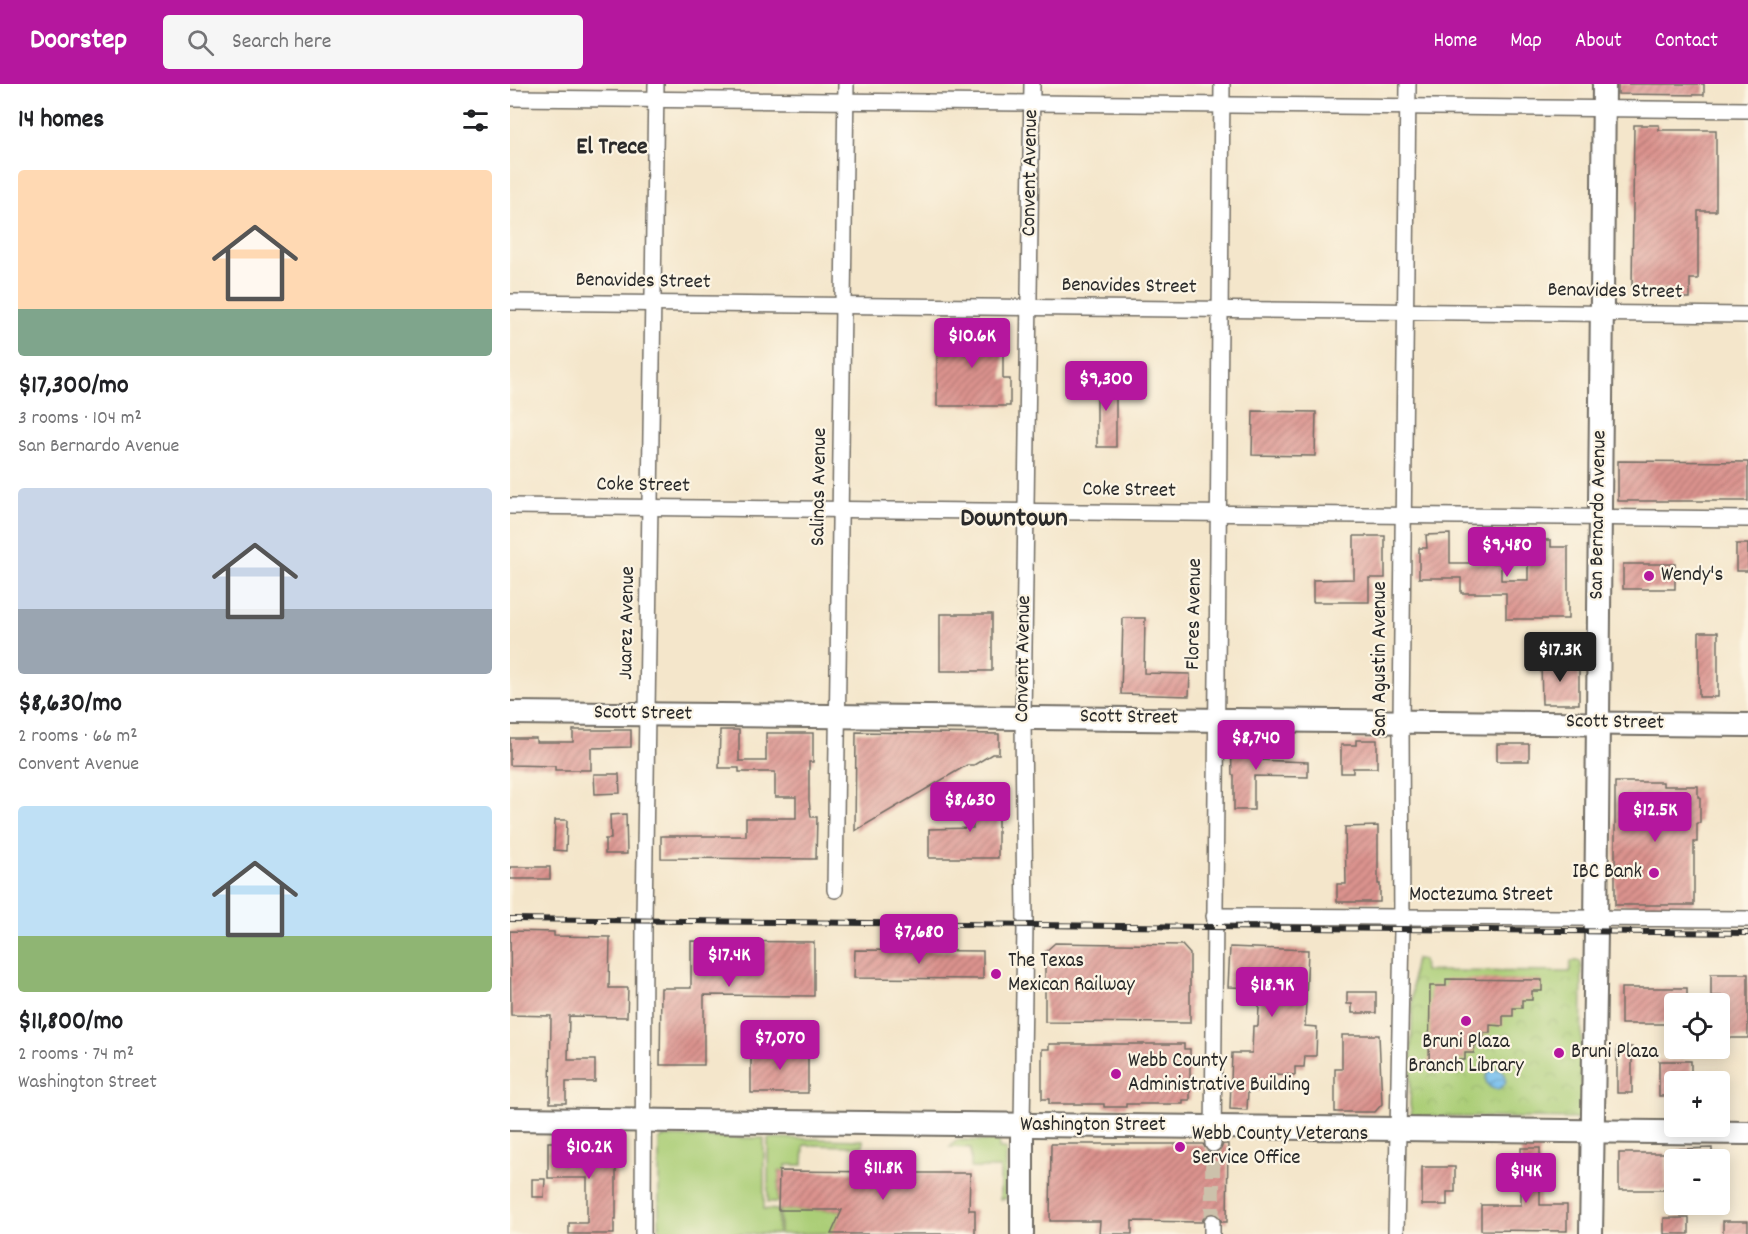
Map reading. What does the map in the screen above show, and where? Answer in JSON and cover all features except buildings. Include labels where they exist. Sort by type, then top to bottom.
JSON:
[{"type":"main road","name":"San Bernardo Avenue","points":[[1591,1234],[1604,84]]},
{"type":"main road","name":"Scott Street","points":[[510,713],[1748,725]]},
{"type":"main road","name":"Washington Street","points":[[510,1119],[1022,1126],[1212,1136],[1398,1129],[1748,1133]]},
{"type":"main road","name":"Convent Avenue","points":[[1022,1126],[1022,1234]]},
{"type":"street","name":"Salinas Avenue","points":[[836,890],[846,84]]},
{"type":"street","name":"Convent Avenue","points":[[1022,1126],[1025,925],[1023,717],[1032,84]]},
{"type":"street","name":"Flores Avenue","points":[[1212,1136],[1222,84]]},
{"type":"street","name":"San Agustin Avenue","points":[[1396,1234],[1402,917],[1401,721],[1408,84]]},
{"type":"street","points":[[510,98],[656,92],[846,102],[1748,110]]},
{"type":"street","name":"Juarez Avenue","points":[[643,1234],[644,920],[656,92]]},
{"type":"street","name":"Benavides Street","points":[[510,302],[1748,315]]},
{"type":"street","name":"Coke Street","points":[[510,506],[1748,519]]},
{"type":"street","name":"Moctezuma Street","points":[[1214,916],[1748,919]]},
{"type":"green space","name":"Bruni Plaza","points":[[1416,959],[1423,960],[1424,971],[1570,972],[1571,961],[1580,961],[1582,967],[1580,1116],[1577,1119],[1412,1116],[1410,1105],[1413,968]]},
{"type":"green space","points":[[663,1137],[764,1138],[764,1209],[778,1210],[778,1234],[659,1234],[659,1140]]},
{"type":"green space","points":[[768,1138],[863,1140],[863,1146],[804,1145],[803,1165],[786,1165],[786,1171],[779,1171],[778,1202],[768,1202]]},
{"type":"green space","points":[[957,1140],[999,1141],[999,1149],[1006,1149],[1006,1199],[1000,1199],[1000,1168],[971,1168],[971,1148],[950,1147]]},
{"type":"green space","points":[[780,1210],[852,1210],[836,1223],[833,1233],[780,1234]]},
{"type":"water","points":[[1492,1069],[1500,1069],[1506,1075],[1506,1083],[1500,1089],[1492,1089],[1486,1083],[1486,1075]]},
{"type":"tunnel","points":[[1212,1222],[1213,1144]]},
{"type":"railway","points":[[510,919],[1748,933]]},
{"type":"place","name":"Wendy's","points":[[1649,576]]},
{"type":"place","name":"IBC Bank","points":[[1654,873]]},
{"type":"place","name":"The Texas Mexican Railway","points":[[996,974]]},
{"type":"place","name":"Bruni Plaza Branch Library","points":[[1466,1021]]},
{"type":"place","name":"Bruni Plaza","points":[[1559,1053]]},
{"type":"place","name":"Webb County Administrative Building","points":[[1116,1074]]},
{"type":"place","name":"Webb County Veterans Service Office","points":[[1180,1147]]},
{"type":"district","name":"El Trece","points":[[612,148]]},
{"type":"district","name":"Downtown","points":[[1014,519]]}]
